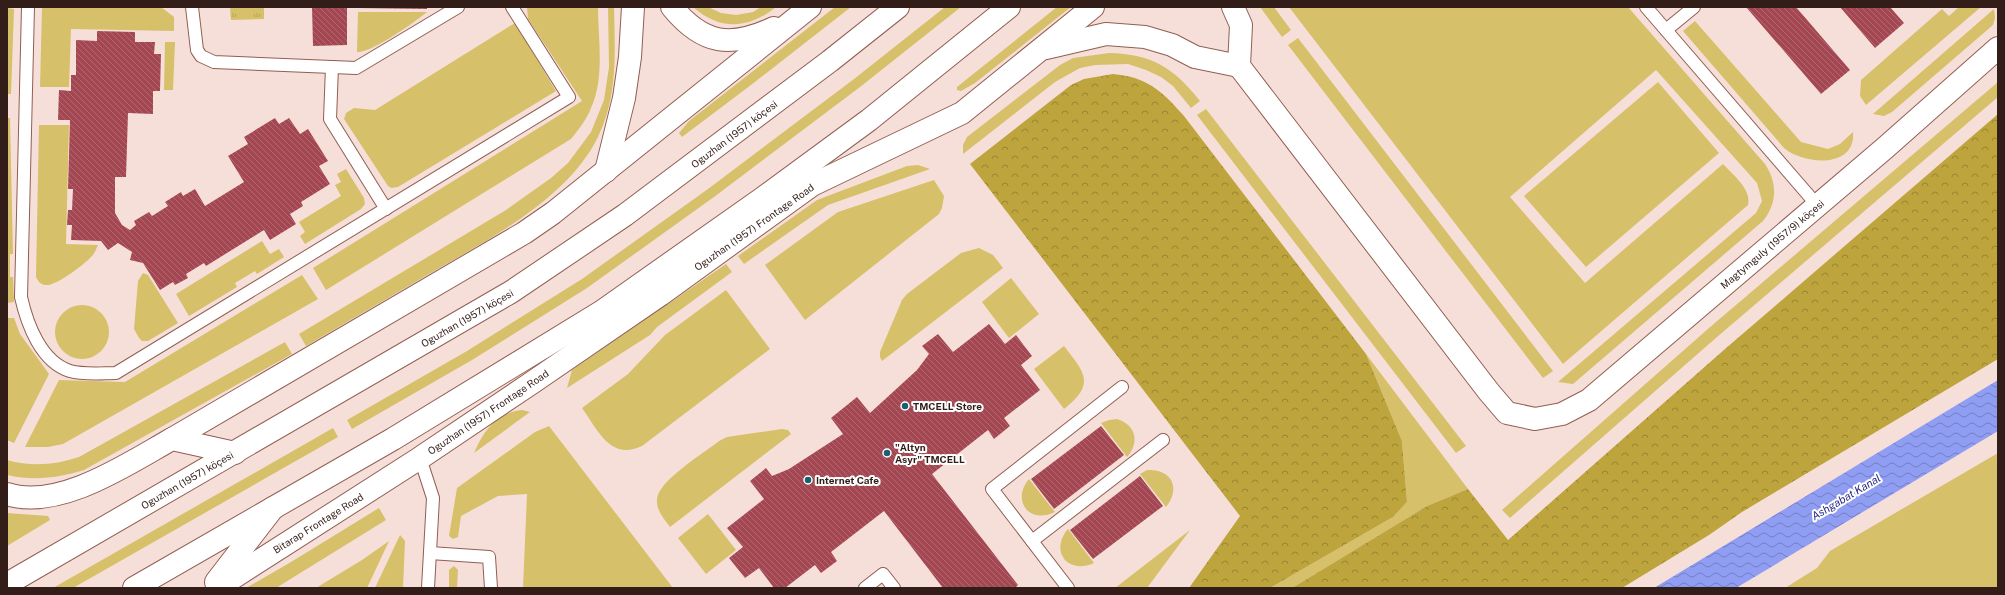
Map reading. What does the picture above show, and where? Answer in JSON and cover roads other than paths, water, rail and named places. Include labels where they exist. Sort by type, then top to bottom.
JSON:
[{"type":"street","points":[[606,171],[624,98],[630,57],[633,7]]},
{"type":"street","points":[[672,7],[689,25],[700,33],[721,40],[737,41],[756,36],[804,12]]},
{"type":"street","name":"Oguzhan (1957) köçesi","points":[[7,584],[511,292],[561,260],[718,147],[898,7]]},
{"type":"street","points":[[134,588],[454,403],[601,312],[760,200],[869,120],[1009,7]]},
{"type":"street","name":"Oguzhan (1957) Frontage Road","points":[[420,458],[653,299],[812,185],[962,113],[1093,7]]},
{"type":"street","points":[[1043,49],[1106,34],[1145,37],[1172,45],[1195,56],[1240,66],[1240,25],[1233,7]]},
{"type":"street","points":[[7,494],[37,497],[61,493],[90,484],[118,470],[524,233],[553,214],[804,12]]},
{"type":"street","name":"Magtymguly (1957/9) köçesi","points":[[1240,66],[1489,392],[1507,413],[1534,419],[1562,414],[1589,400],[1998,48]]},
{"type":"street","points":[[760,200],[812,185]]},
{"type":"street","points":[[172,439],[235,453]]},
{"type":"street","name":"Bitarap Frontage Road","points":[[217,588],[420,458]]},
{"type":"street","points":[[212,588],[273,508]]},
{"type":"lane","points":[[28,7],[21,297],[25,316],[44,351],[56,363],[68,371],[79,373],[116,373],[569,97],[512,7]]},
{"type":"lane","points":[[192,7],[197,50],[201,56],[214,62],[356,68],[458,7]]},
{"type":"lane","points":[[1646,7],[1817,205]]},
{"type":"lane","points":[[1666,30],[1694,7]]},
{"type":"lane","points":[[332,67],[330,119],[386,209]]},
{"type":"lane","points":[[1068,588],[992,489],[1122,388]]},
{"type":"lane","points":[[1032,541],[1163,440]]},
{"type":"lane","points":[[420,458],[432,498],[428,588]]},
{"type":"lane","points":[[430,553],[489,557],[491,588]]},
{"type":"lane","points":[[865,588],[883,574],[894,588]]},
{"type":"water","name":"Ashgabat Kanal","points":[[1998,380],[1998,431],[1736,588],[1654,588]]},
{"type":"place","name":"TMCELL Store","points":[[905,406]]},
{"type":"place","name":"\"Altyn Asyr\" TMCELL","points":[[887,453]]},
{"type":"place","name":"Internet Cafe","points":[[808,480]]}]
